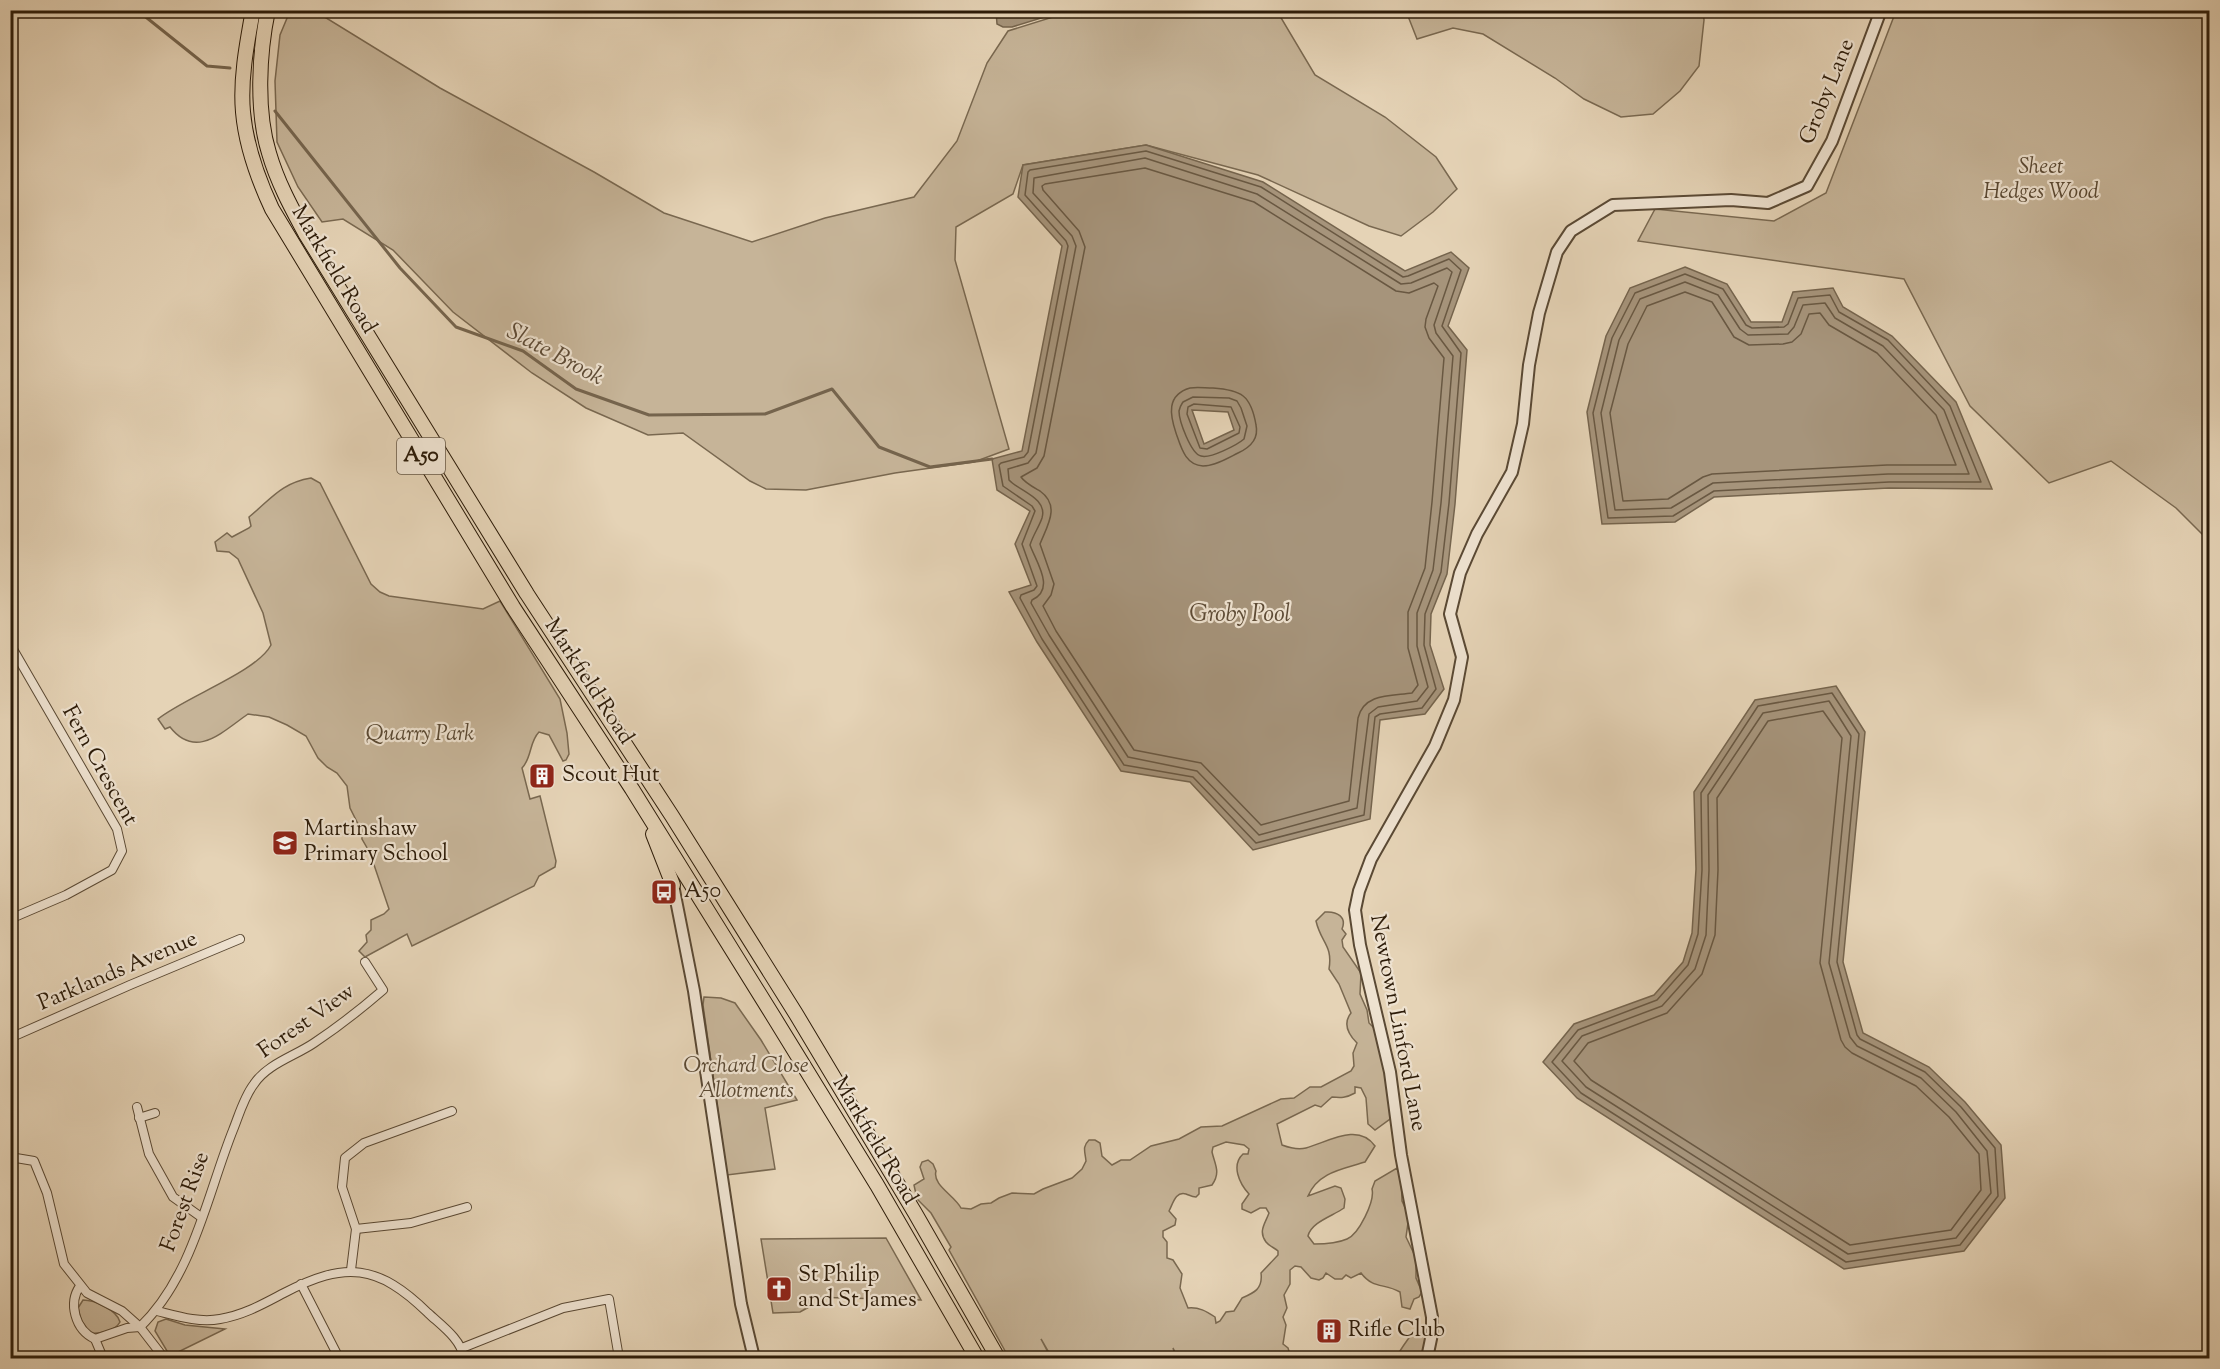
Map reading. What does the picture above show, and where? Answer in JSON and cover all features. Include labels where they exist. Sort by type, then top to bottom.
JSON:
[{"type":"highway","name":"Markfield Road","points":[[253,10],[244,76],[243,112],[259,182],[272,209],[513,607],[632,789],[877,1185],[976,1359]]},
{"type":"highway","name":"Markfield Road","points":[[268,10],[262,39],[260,74],[268,152],[284,193],[305,233],[528,594],[672,816],[796,1014],[999,1359]]},
{"type":"highway","points":[[632,789],[655,837],[673,885]]},
{"type":"street","name":"Groby Lane","points":[[1808,186],[1832,141],[1881,10]]},
{"type":"street","name":"Newtown Linford Lane","points":[[1426,1359],[1432,1334],[1432,1317],[1401,1155],[1390,1072],[1360,945],[1355,910],[1359,891],[1371,859],[1435,746],[1454,700],[1462,657],[1450,614],[1460,573],[1477,534],[1512,472],[1523,423],[1529,365],[1539,313],[1557,252],[1571,231],[1612,205],[1731,200],[1768,203],[1808,186]]},
{"type":"street","name":"Fern Crescent","points":[[10,644],[117,829],[122,851],[112,870],[66,896],[10,919]]},
{"type":"street","points":[[673,885],[692,980],[741,1304],[754,1359]]},
{"type":"street","name":"Parklands Avenue","points":[[10,1038],[240,939]]},
{"type":"street","name":"Forest View","points":[[254,1083],[271,1068],[312,1044],[357,1013],[383,990],[365,962]]},
{"type":"street","name":"Forest Rise","points":[[141,1327],[157,1311],[182,1266],[221,1159],[254,1083]]},
{"type":"street","points":[[137,1107],[149,1154],[173,1197],[201,1217]]},
{"type":"street","points":[[351,1270],[356,1229],[342,1186],[345,1158],[364,1143],[452,1111]]},
{"type":"street","points":[[139,1118],[155,1113]]},
{"type":"street","points":[[10,1157],[34,1161],[47,1192],[64,1264],[80,1286],[87,1293],[122,1311],[141,1327],[164,1359]]},
{"type":"street","points":[[356,1229],[411,1223],[467,1207]]},
{"type":"street","points":[[157,1311],[196,1320],[219,1320],[247,1313],[301,1284],[351,1270],[384,1279],[422,1306],[462,1348],[464,1359]]},
{"type":"street","points":[[301,1284],[339,1359]]},
{"type":"street","points":[[80,1286],[74,1295],[76,1318],[85,1335],[95,1339],[127,1328],[141,1327]]},
{"type":"street","points":[[462,1348],[563,1308],[609,1299],[620,1359]]},
{"type":"street","points":[[95,1339],[104,1359]]},
{"type":"green space","points":[[1703,10],[1699,66],[1680,91],[1653,114],[1621,117],[1584,99],[1555,78],[1483,34],[1453,28],[1417,39],[1406,11]]},
{"type":"green space","points":[[290,11],[315,11],[440,88],[664,213],[752,242],[825,218],[914,197],[957,141],[987,63],[1008,31],[1072,11],[1277,11],[1315,75],[1385,117],[1436,157],[1457,189],[1433,212],[1401,236],[1369,226],[1258,175],[1146,145],[1023,165],[1013,194],[956,227],[955,260],[1009,449],[974,462],[895,473],[806,490],[766,489],[750,481],[683,433],[648,435],[586,408],[532,373],[453,312],[393,250],[343,219],[322,222],[298,187],[277,142],[275,81],[280,35]]},
{"type":"green space","name":"Sheet Hedges Wood","points":[[1896,11],[2209,11],[2209,541],[2176,508],[2111,461],[2049,483],[1970,406],[1904,279],[1638,241],[1655,209],[1774,221],[1826,193]]},
{"type":"green space","name":"Quarry Park","points":[[311,478],[320,483],[371,584],[380,592],[389,596],[483,609],[500,601],[560,699],[567,733],[569,754],[566,760],[563,761],[549,735],[539,732],[522,768],[530,799],[540,796],[556,861],[555,867],[539,876],[534,886],[412,946],[407,934],[365,957],[359,951],[367,942],[366,935],[371,930],[371,920],[389,909],[370,853],[350,808],[347,786],[337,773],[318,758],[306,736],[269,717],[248,714],[209,740],[190,741],[180,737],[170,727],[165,729],[158,719],[251,665],[271,645],[263,613],[238,559],[229,552],[217,551],[215,542],[227,533],[232,537],[249,528],[251,526],[249,517],[277,493],[301,480]]},
{"type":"green space","points":[[1325,912],[1337,914],[1342,918],[1342,929],[1346,934],[1342,940],[1343,947],[1361,973],[1360,994],[1367,1010],[1369,1023],[1376,1030],[1379,1050],[1385,1062],[1391,1107],[1390,1119],[1375,1130],[1368,1124],[1366,1098],[1361,1088],[1355,1087],[1355,1093],[1352,1095],[1332,1097],[1321,1107],[1315,1105],[1277,1124],[1282,1145],[1303,1149],[1333,1138],[1360,1135],[1375,1146],[1365,1162],[1332,1173],[1312,1188],[1308,1196],[1335,1186],[1341,1188],[1345,1199],[1344,1208],[1318,1223],[1310,1231],[1308,1236],[1314,1244],[1339,1241],[1352,1236],[1369,1209],[1375,1181],[1397,1168],[1401,1175],[1402,1201],[1409,1216],[1406,1237],[1416,1258],[1416,1278],[1422,1292],[1419,1297],[1414,1299],[1410,1309],[1402,1307],[1400,1292],[1374,1284],[1361,1273],[1351,1278],[1346,1275],[1342,1279],[1335,1279],[1326,1273],[1319,1280],[1311,1278],[1301,1267],[1295,1266],[1290,1270],[1290,1284],[1284,1295],[1287,1308],[1283,1317],[1286,1325],[1283,1344],[1288,1348],[1291,1358],[1178,1358],[1173,1348],[1176,1358],[1052,1358],[1041,1339],[1051,1358],[1009,1358],[949,1250],[951,1247],[931,1213],[917,1199],[914,1185],[924,1179],[920,1167],[922,1162],[928,1160],[933,1164],[937,1181],[961,1208],[971,1209],[1012,1193],[1034,1194],[1072,1178],[1082,1169],[1086,1161],[1085,1147],[1089,1140],[1100,1143],[1102,1156],[1112,1165],[1121,1160],[1130,1160],[1151,1146],[1179,1139],[1201,1127],[1222,1126],[1281,1099],[1294,1098],[1310,1087],[1321,1087],[1351,1071],[1354,1066],[1353,1053],[1357,1043],[1351,1036],[1347,1025],[1351,1013],[1339,984],[1329,969],[1328,949],[1316,921]],"holes":[[[1226,1142],[1244,1145],[1249,1149],[1248,1154],[1243,1154],[1239,1158],[1237,1169],[1242,1185],[1249,1194],[1242,1204],[1242,1209],[1251,1213],[1260,1208],[1266,1208],[1269,1213],[1263,1228],[1264,1238],[1278,1251],[1278,1255],[1261,1273],[1261,1283],[1257,1290],[1242,1298],[1234,1311],[1226,1312],[1216,1323],[1215,1317],[1209,1313],[1188,1308],[1180,1288],[1182,1274],[1173,1260],[1167,1258],[1167,1242],[1163,1237],[1163,1231],[1175,1225],[1176,1219],[1169,1211],[1179,1194],[1196,1197],[1199,1194],[1199,1188],[1212,1185],[1215,1180],[1217,1172],[1213,1147]]]},
{"type":"green space","name":"Orchard Close Allotments","points":[[704,997],[721,998],[735,1003],[761,1040],[797,1100],[765,1108],[775,1169],[727,1175],[703,1005]]},
{"type":"green space","points":[[886,1238],[921,1300],[809,1297],[809,1307],[800,1312],[773,1313],[761,1239]]},
{"type":"green space","points":[[83,1300],[105,1306],[115,1314],[120,1322],[115,1328],[107,1331],[90,1333],[81,1320],[78,1308]]},
{"type":"green space","points":[[166,1319],[185,1325],[225,1329],[170,1356],[155,1331],[158,1322]]},
{"type":"green space","points":[[1413,1332],[1425,1334],[1428,1341],[1422,1358],[1396,1358]]},
{"type":"water","points":[[996,10],[1064,11],[1012,27],[1003,27],[997,24]]},
{"type":"water","name":"Groby Pool","points":[[1146,145],[1263,182],[1405,271],[1451,252],[1469,268],[1448,326],[1467,350],[1447,574],[1431,614],[1430,645],[1444,689],[1425,714],[1380,720],[1370,819],[1253,850],[1190,782],[1121,771],[1037,642],[1009,592],[1031,585],[1015,544],[1030,511],[997,490],[992,459],[1022,451],[1062,246],[1018,197],[1023,165]],"holes":[[[1192,410],[1228,412],[1234,430],[1204,444]]]},
{"type":"water","points":[[1685,267],[1727,284],[1751,322],[1782,322],[1793,292],[1833,288],[1843,307],[1892,336],[1956,402],[1992,489],[1889,488],[1714,497],[1675,522],[1602,524],[1587,412],[1606,336],[1630,288]]},
{"type":"water","points":[[1836,686],[1865,732],[1843,962],[1863,1033],[1929,1067],[1965,1102],[2001,1145],[2005,1198],[1964,1251],[1844,1269],[1577,1098],[1543,1062],[1574,1024],[1654,995],[1683,962],[1692,933],[1696,869],[1694,792],[1755,700]]},
{"type":"waterway","name":"Slate Brook","points":[[137,10],[207,66],[230,68]]},
{"type":"waterway","name":"Slate Brook","points":[[275,111],[400,268],[456,327],[523,351],[576,389],[649,415],[765,414],[832,389],[879,447],[930,467],[992,459]]},
{"type":"place","name":"Scout Hut","points":[[542,776]]},
{"type":"place","name":"Martinshaw Primary School","points":[[285,843]]},
{"type":"place","name":"A50","points":[[664,892]]},
{"type":"place","name":"St Philip and St James","points":[[779,1289]]},
{"type":"place","name":"Rifle Club","points":[[1329,1331]]}]
